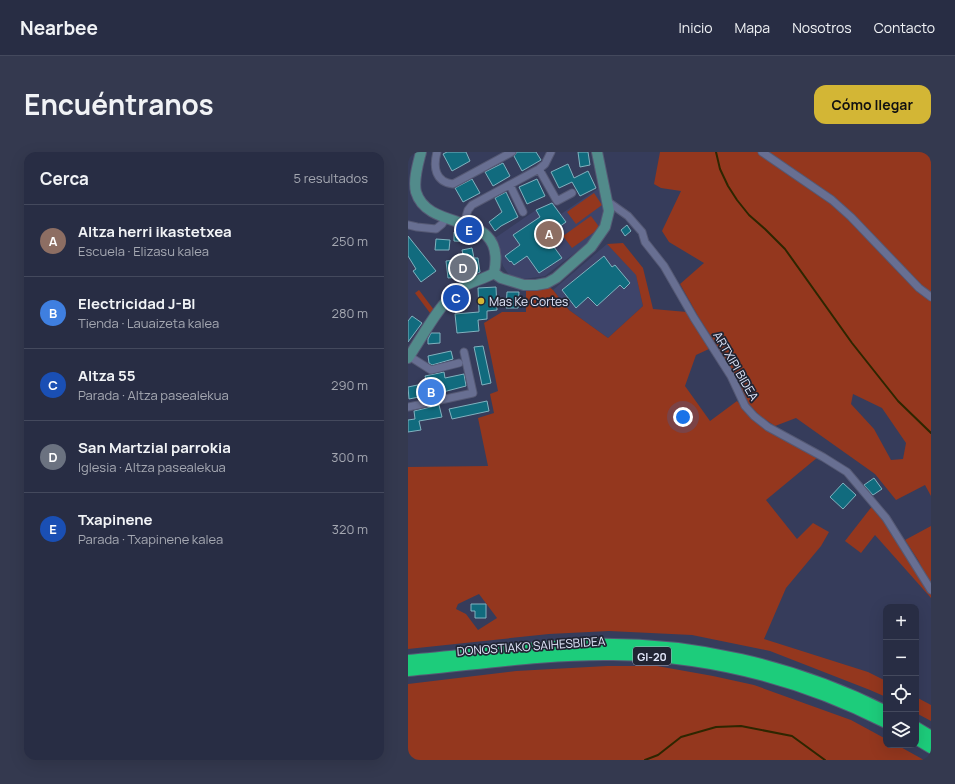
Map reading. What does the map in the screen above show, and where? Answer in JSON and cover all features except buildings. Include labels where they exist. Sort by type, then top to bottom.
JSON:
[{"type":"highway","name":"DONOSTIAKO SAIHESBIDEA","points":[[408,661],[566,646],[613,645],[660,647],[713,655],[786,672],[825,685],[883,711]]},
{"type":"highway","name":"DONOSTIAKO SAIHESBIDEA","points":[[408,670],[582,654],[635,654],[666,657],[712,663],[783,680],[838,700],[883,721]]},
{"type":"highway","points":[[919,730],[931,737]]},
{"type":"highway","points":[[919,740],[931,747]]},
{"type":"street","points":[[421,152],[415,180],[415,190],[423,205],[431,212],[464,223],[484,233],[490,239],[496,253],[497,261],[494,273],[467,284],[458,290],[439,312],[408,357],[431,370],[459,364]]},
{"type":"street","points":[[437,152],[435,166],[439,178],[446,183],[453,184],[512,152]]},
{"type":"street","points":[[464,223],[468,210],[472,205],[539,169],[545,164],[551,152]]},
{"type":"street","points":[[494,273],[501,278],[524,285],[542,284],[556,278],[591,248],[605,227],[608,211],[597,152]]},
{"type":"street","points":[[762,152],[847,212],[919,288],[931,297]]},
{"type":"street","points":[[539,169],[557,201],[572,193]]},
{"type":"street","points":[[510,184],[523,212]]},
{"type":"street","name":"ARTXIPI BIDEA","points":[[607,201],[628,216],[642,232],[646,242],[664,266],[694,318],[731,376],[745,406],[768,428],[823,457],[847,472],[886,518],[931,590]]},
{"type":"street","points":[[408,224],[417,227],[436,229],[446,218]]},
{"type":"street","points":[[408,407],[473,393],[464,352]]},
{"type":"shaded area","points":[[660,152],[931,152],[931,496],[925,485],[896,500],[875,474],[796,418],[775,426],[760,416],[748,403],[731,368],[698,316],[680,284],[704,263],[669,242],[662,231],[681,191],[661,188],[654,184]],"holes":[[[853,394],[882,408],[906,443],[903,459],[891,460],[874,429],[851,404]]]},
{"type":"shaded area","points":[[599,188],[603,206],[603,217],[600,230],[593,239],[545,276],[524,279],[509,275],[503,266],[495,238],[536,210],[553,202],[561,214]]},
{"type":"shaded area","points":[[594,193],[602,205],[576,224],[567,212]]},
{"type":"shaded area","points":[[591,216],[600,228],[572,248],[563,236]]},
{"type":"shaded area","points":[[623,243],[643,268],[653,309],[687,312],[709,349],[696,355],[685,386],[710,421],[737,401],[761,426],[818,457],[766,500],[797,539],[813,523],[829,532],[821,546],[786,588],[764,639],[868,672],[883,680],[883,696],[770,651],[692,635],[609,631],[549,634],[408,649],[408,467],[488,466],[478,418],[494,413],[490,394],[498,391],[484,323],[502,312],[526,312],[526,289],[547,285],[553,290],[569,310],[608,338],[643,306],[636,275],[607,244]],"holes":[[[479,594],[497,618],[478,630],[466,614],[456,609],[458,604]]]},
{"type":"shaded area","points":[[607,244],[636,274],[643,306],[608,338],[569,310],[553,290]]},
{"type":"shaded area","points":[[419,290],[434,310],[430,313],[415,293]]},
{"type":"shaded area","points":[[873,505],[884,518],[931,594],[931,598],[875,535],[861,553],[845,541]]},
{"type":"shaded area","points":[[931,526],[931,586],[918,560],[905,540]]},
{"type":"shaded area","points":[[607,666],[657,666],[713,676],[754,685],[851,720],[883,737],[883,748],[902,748],[924,760],[408,760],[408,684],[516,671]]},
{"type":"shaded area","points":[[919,699],[931,705],[931,721],[919,715]]},
{"type":"waterway","points":[[716,152],[720,169],[737,200],[749,215],[785,249],[852,343],[898,401],[931,433]]},
{"type":"waterway","points":[[645,760],[658,755],[681,737],[716,727],[741,726],[792,736],[825,760]]},
{"type":"place","name":"Txapinene","points":[[469,230]]},
{"type":"place","name":"Altza herri ikastetxea","points":[[549,234]]},
{"type":"place","name":"San Martzial parrokia","points":[[463,268]]},
{"type":"place","name":"Altza 55","points":[[456,298]]},
{"type":"place","name":"Mas Ke Cortes","points":[[481,301]]},
{"type":"place","name":"Electricidad J-BI","points":[[431,392]]}]
